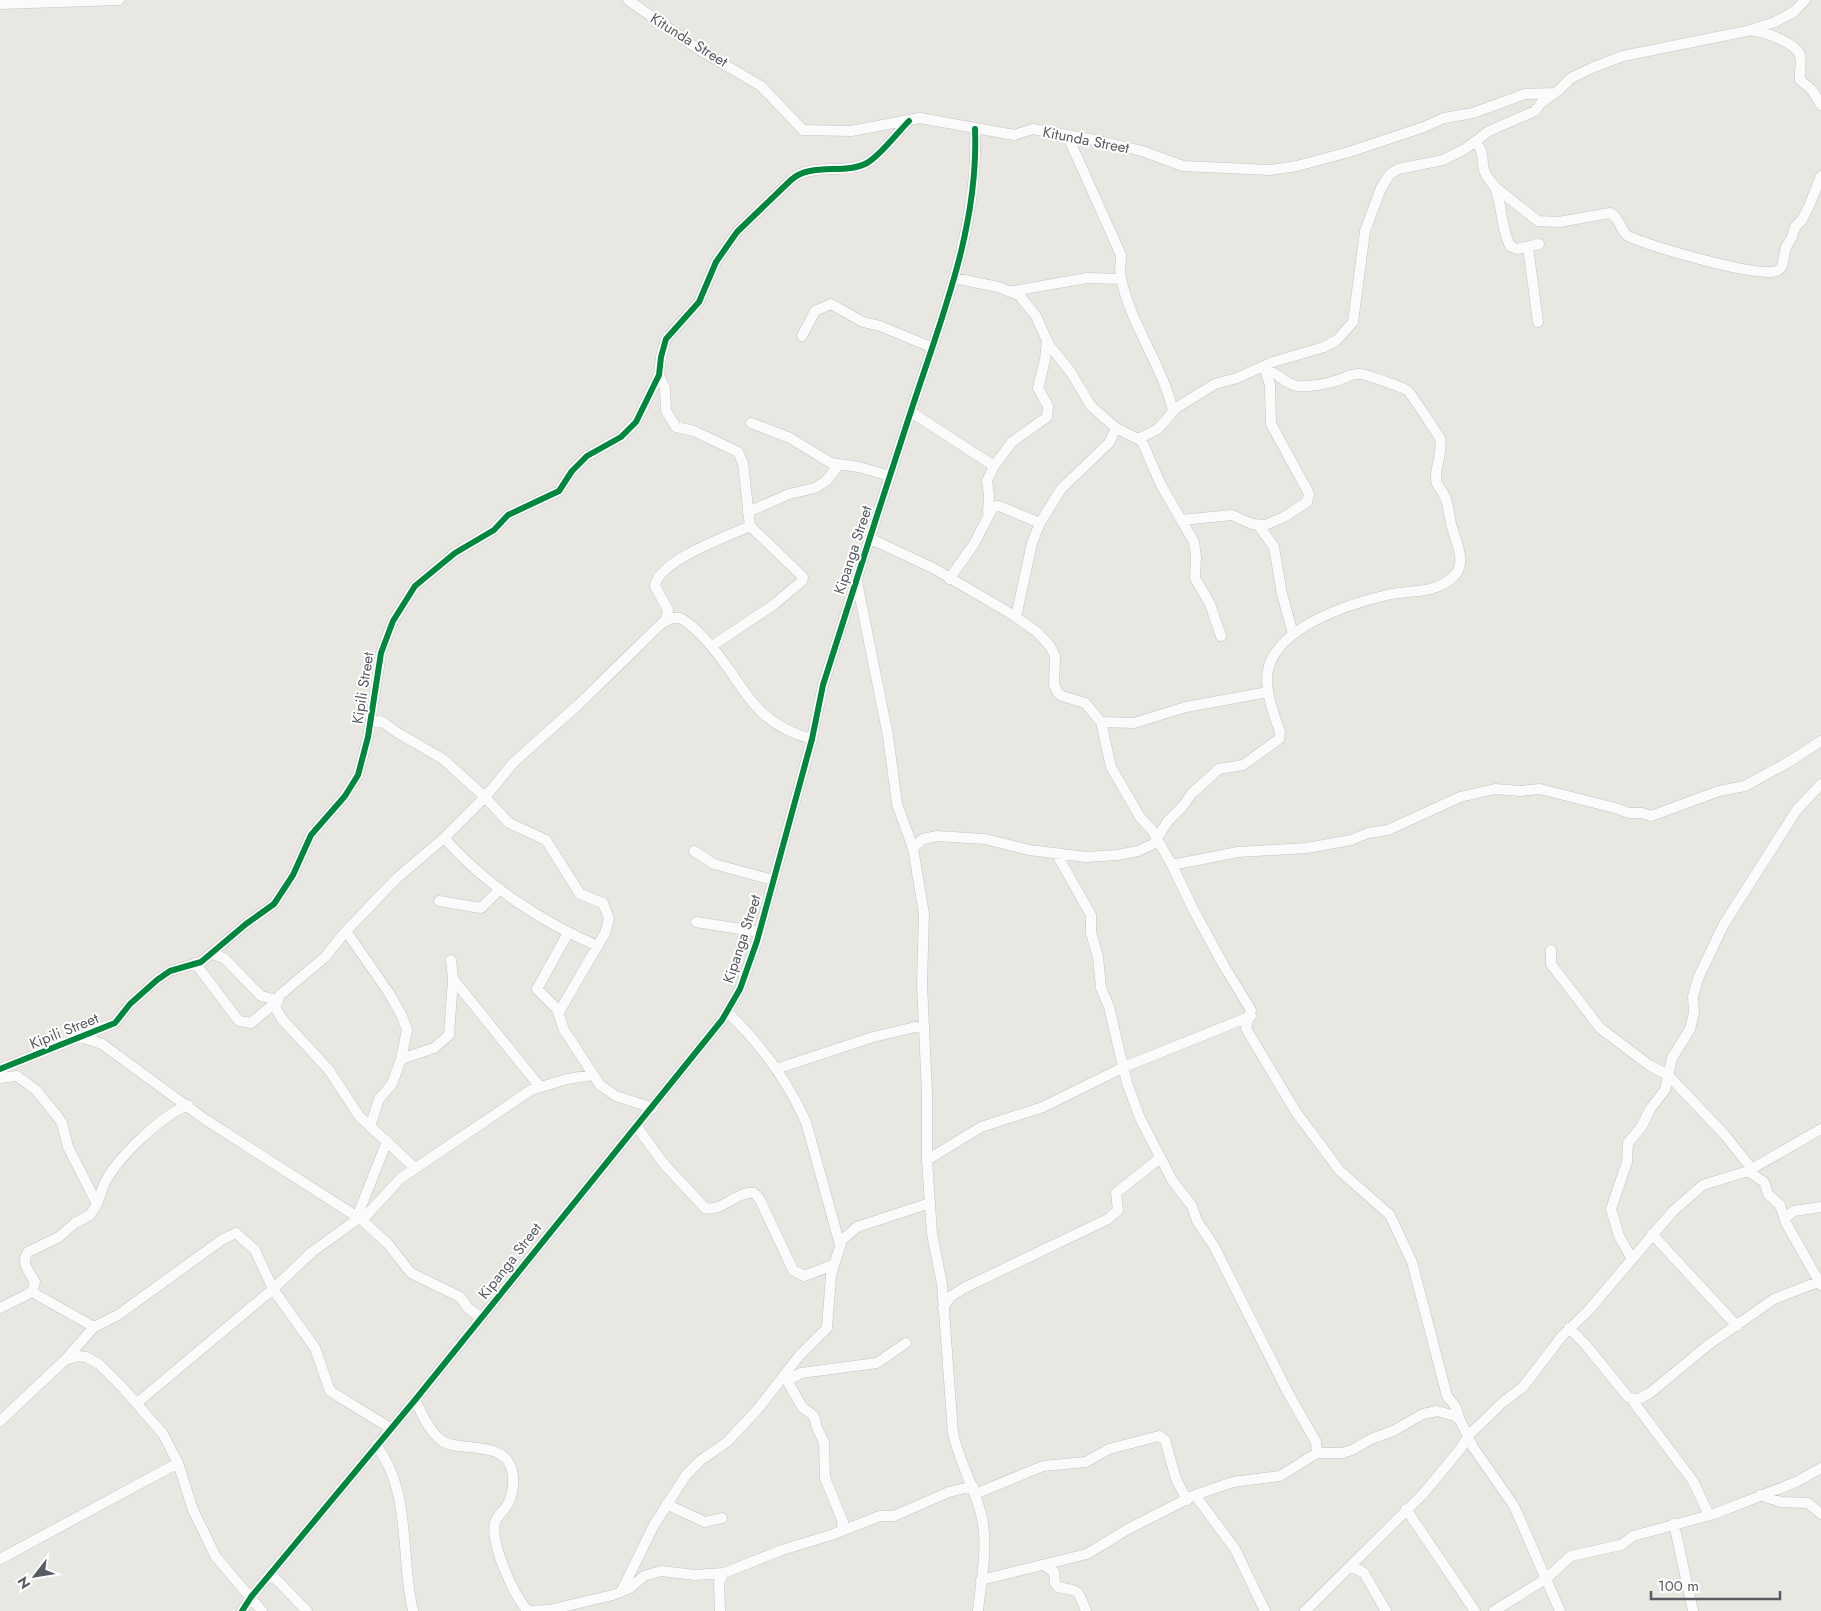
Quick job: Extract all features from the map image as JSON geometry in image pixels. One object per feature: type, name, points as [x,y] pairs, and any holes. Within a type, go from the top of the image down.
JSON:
[{"type":"street","points":[[0,4],[119,0]]},
{"type":"street","name":"Kitunda Street","points":[[628,0],[698,49],[736,69],[761,86],[804,130],[851,131],[930,118],[975,129],[1014,135],[1033,130],[1142,152],[1183,166],[1281,169],[1349,152],[1424,127],[1444,118],[1473,113],[1525,94],[1555,93]]},
{"type":"street","points":[[954,278],[1012,291],[1019,295],[1032,311],[1047,340],[1070,371],[1091,406],[1116,428],[1134,438],[1141,439],[1158,430],[1173,411],[1215,384],[1324,347],[1337,340],[1349,328],[1353,322],[1365,231],[1387,177],[1398,169],[1443,160],[1465,149],[1489,131],[1535,111],[1541,102],[1579,73],[1616,58],[1746,31],[1775,22],[1795,11],[1805,0]]},
{"type":"street","points":[[1746,31],[1768,33],[1797,50],[1800,56],[1800,80],[1814,92],[1821,105]]},
{"type":"street","name":"Kipili Street","points":[[0,1069],[115,1023],[130,1004],[157,980],[170,971],[195,963],[212,954],[241,928],[274,904],[283,891],[311,835],[345,796],[358,775],[371,723],[380,653],[393,621],[415,586],[455,553],[494,530],[508,515],[560,489],[572,471],[587,456],[621,436],[636,422],[660,375],[661,357],[666,339],[699,302],[716,262],[732,238],[799,174],[868,162],[909,121]]},
{"type":"street","name":"Kipanga Street","points":[[242,1611],[270,1573],[376,1444],[415,1400],[540,1243],[653,1108],[727,1012],[740,990],[759,932],[812,739],[824,685],[954,278],[973,196],[976,157],[975,129]]},
{"type":"street","points":[[1068,137],[1121,255],[1121,278],[1132,317],[1164,380],[1173,411]]},
{"type":"street","points":[[1474,142],[1481,148],[1484,171],[1495,187],[1538,221],[1559,222],[1610,212],[1618,219],[1627,235],[1677,254],[1745,270],[1774,272],[1782,266],[1786,247],[1795,227],[1802,220],[1809,206],[1821,176]]},
{"type":"street","points":[[1495,187],[1500,204],[1502,230],[1510,246],[1513,249],[1539,244]]},
{"type":"street","points":[[1528,247],[1538,322]]},
{"type":"street","points":[[1012,291],[1087,278],[1121,278]]},
{"type":"street","points":[[802,336],[815,311],[830,304],[863,322],[880,326],[932,347]]},
{"type":"street","points":[[949,579],[974,544],[988,519],[989,495],[987,481],[994,466],[1012,442],[1047,417],[1048,406],[1038,388],[1045,360],[1047,340]]},
{"type":"street","points":[[1259,526],[1273,522],[1302,506],[1309,494],[1270,424],[1270,385],[1264,367]]},
{"type":"street","points":[[913,848],[924,839],[936,836],[985,839],[1029,850],[1086,857],[1118,855],[1143,849],[1157,839],[1168,822],[1197,787],[1219,769],[1245,764],[1279,739],[1280,732],[1268,692],[1268,672],[1278,648],[1293,634],[1328,614],[1352,605],[1389,594],[1420,591],[1443,584],[1454,576],[1461,558],[1450,522],[1448,506],[1436,480],[1440,438],[1408,390],[1379,381],[1372,375],[1357,374],[1348,375],[1336,381],[1299,386],[1288,382],[1264,367]]},
{"type":"street","points":[[660,375],[665,388],[666,411],[676,427],[694,431],[738,452],[743,463],[750,526],[779,556],[801,575],[802,580],[772,606],[712,646]]},
{"type":"street","points":[[911,412],[994,466]]},
{"type":"street","points":[[751,423],[790,438],[822,459],[839,465],[859,467],[890,476]]},
{"type":"street","points":[[1016,617],[1032,543],[1040,523],[1061,489],[1109,443],[1116,428]]},
{"type":"street","points":[[1141,439],[1161,485],[1194,542],[1196,557],[1195,578],[1210,604],[1221,636]]},
{"type":"street","points":[[748,512],[789,494],[815,488],[823,484],[839,465]]},
{"type":"street","points":[[988,512],[994,506],[999,506],[1040,523]]},
{"type":"street","points":[[1181,520],[1232,515],[1259,526],[1274,547],[1282,594],[1293,634]]},
{"type":"street","points":[[195,963],[239,1021],[251,1023],[324,957],[346,930],[403,872],[444,838],[485,797],[514,762],[665,621],[668,610],[655,586],[658,579],[671,566],[693,552],[750,526]]},
{"type":"street","points":[[871,539],[933,568],[1016,617],[1037,632],[1053,650],[1054,685],[1058,693],[1062,696],[1085,702],[1101,722],[1111,767],[1140,818],[1157,839],[1172,865],[1192,909],[1251,1010],[1247,1030],[1296,1112],[1340,1170],[1390,1215],[1412,1262],[1447,1397],[1455,1406],[1468,1436],[1499,1487],[1518,1512],[1560,1611]]},
{"type":"street","points":[[856,580],[888,736],[896,804],[913,848],[924,914],[922,983],[927,1160],[932,1234],[943,1308],[953,1433],[958,1451],[974,1490],[983,1524],[984,1560],[978,1611]]},
{"type":"street","points":[[665,621],[680,618],[712,646],[746,696],[758,709],[783,727],[812,739]]},
{"type":"street","points":[[1101,722],[1134,723],[1186,707],[1268,692]]},
{"type":"street","points":[[371,723],[384,722],[398,733],[436,754],[485,797],[509,822],[546,840],[580,894],[603,903],[610,919],[598,946],[559,1012]]},
{"type":"street","points":[[1172,865],[1238,852],[1308,848],[1351,840],[1368,833],[1388,830],[1460,797],[1495,789],[1520,791],[1540,788],[1629,813],[1642,813],[1651,816],[1719,791],[1745,786],[1792,760],[1821,741]]},
{"type":"street","points":[[1632,1259],[1619,1236],[1612,1205],[1627,1162],[1628,1143],[1661,1097],[1672,1058],[1690,1029],[1694,1013],[1693,996],[1700,976],[1724,924],[1796,811],[1821,784]]},
{"type":"street","points":[[444,838],[462,858],[500,889],[568,933],[598,946]]},
{"type":"street","points":[[694,852],[714,864],[773,880]]},
{"type":"street","points":[[1056,853],[1092,916],[1091,932],[1097,950],[1101,988],[1109,1007],[1130,1091],[1140,1118],[1160,1158],[1178,1189],[1192,1206],[1197,1221],[1214,1246],[1316,1442],[1317,1453]]},
{"type":"street","points":[[439,901],[481,908],[500,889]]},
{"type":"street","points":[[696,922],[759,932]]},
{"type":"street","points":[[346,930],[389,993],[406,1023],[407,1036],[401,1059],[392,1084],[378,1099],[370,1127]]},
{"type":"street","points":[[568,933],[537,986],[538,990],[559,1012],[564,1030],[593,1075],[608,1092],[653,1108]]},
{"type":"street","points":[[1551,950],[1551,964],[1600,1028],[1649,1065],[1668,1075],[1724,1134],[1750,1170],[1764,1182],[1768,1194],[1783,1209],[1785,1218],[1820,1283],[1774,1299],[1708,1345],[1650,1394],[1637,1400],[1632,1400]]},
{"type":"street","points":[[212,954],[224,958],[261,996],[276,1001]]},
{"type":"street","points":[[401,1059],[434,1048],[448,1037],[451,1030],[453,979],[451,960]]},
{"type":"street","points":[[453,979],[540,1086]]},
{"type":"street","points":[[276,1001],[279,1014],[329,1070],[359,1116],[416,1168]]},
{"type":"street","points":[[727,1012],[753,1037],[798,1104],[806,1122],[840,1246]]},
{"type":"street","points":[[927,1160],[981,1127],[1042,1107],[1124,1067],[1251,1016]]},
{"type":"street","points":[[776,1069],[873,1037],[924,1026]]},
{"type":"street","points":[[80,1037],[102,1044],[188,1105],[203,1118],[360,1218],[388,1244],[411,1273],[460,1297],[468,1308],[481,1318]]},
{"type":"street","points":[[137,1403],[273,1289],[312,1252],[360,1218],[394,1184],[416,1168],[530,1090],[540,1086],[593,1075]]},
{"type":"street","points":[[0,1078],[17,1076],[48,1102],[62,1123],[68,1147],[97,1204]]},
{"type":"street","points":[[0,1308],[32,1292],[35,1282],[27,1271],[25,1261],[28,1252],[59,1237],[75,1223],[90,1215],[97,1204],[105,1182],[132,1150],[164,1117],[188,1105]]},
{"type":"street","points":[[637,1127],[664,1164],[705,1208],[716,1208],[747,1193],[754,1193],[759,1198],[794,1270],[804,1276],[833,1265]]},
{"type":"street","points":[[1305,1611],[1445,1469],[1468,1436],[1503,1402],[1524,1387],[1569,1328],[1588,1311],[1668,1216],[1703,1186],[1750,1170],[1821,1129]]},
{"type":"street","points":[[360,1218],[387,1141]]},
{"type":"street","points":[[943,1308],[950,1298],[964,1288],[1108,1219],[1118,1210],[1116,1193],[1160,1158]]},
{"type":"street","points":[[621,1592],[666,1504],[686,1474],[701,1460],[727,1442],[786,1377],[828,1326],[833,1265],[847,1234],[857,1227],[930,1202]]},
{"type":"street","points":[[1785,1218],[1794,1211],[1821,1207]]},
{"type":"street","points":[[0,1421],[65,1360],[94,1327],[118,1315],[223,1239],[236,1233],[247,1241],[258,1254],[273,1289],[315,1348],[330,1391],[390,1428]]},
{"type":"street","points":[[1652,1234],[1737,1326]]},
{"type":"street","points":[[32,1292],[94,1327]]},
{"type":"street","points":[[1569,1328],[1585,1344],[1618,1386],[1632,1400],[1693,1481],[1709,1515]]},
{"type":"street","points":[[786,1377],[801,1373],[877,1363],[906,1343]]},
{"type":"street","points":[[65,1360],[78,1356],[91,1359],[110,1373],[170,1443],[189,1501],[216,1558],[262,1611]]},
{"type":"street","points":[[786,1377],[802,1407],[814,1416],[817,1428],[824,1438],[824,1478],[843,1522],[841,1531]]},
{"type":"street","points":[[415,1400],[433,1432],[444,1442],[482,1447],[509,1463],[513,1477],[512,1493],[507,1505],[496,1520],[495,1536],[508,1576],[527,1611],[549,1610],[621,1592],[644,1576],[661,1571],[695,1575],[724,1573],[782,1550],[880,1516],[900,1514],[949,1492],[974,1490],[1043,1466],[1086,1462],[1110,1449],[1159,1436],[1165,1440],[1176,1479],[1235,1549],[1265,1611]]},
{"type":"street","points":[[981,1580],[1092,1552],[1128,1529],[1191,1498],[1241,1480],[1280,1476],[1317,1453],[1326,1451],[1342,1453],[1352,1450],[1365,1441],[1393,1431],[1432,1412],[1456,1416],[1460,1420]]},
{"type":"street","points":[[376,1444],[386,1457],[396,1482],[402,1514],[407,1581],[413,1611]]},
{"type":"street","points":[[0,1559],[178,1463]]},
{"type":"street","points":[[1494,1611],[1547,1578],[1572,1556],[1621,1545],[1634,1536],[1709,1515],[1796,1482],[1821,1468]]},
{"type":"street","points":[[1760,1495],[1781,1502],[1808,1504],[1821,1514]]},
{"type":"street","points":[[666,1504],[705,1522],[722,1518]]},
{"type":"street","points":[[1406,1509],[1475,1611]]},
{"type":"street","points":[[1674,1524],[1693,1611]]},
{"type":"street","points":[[1044,1565],[1054,1572],[1055,1583],[1058,1587],[1070,1588],[1078,1592],[1086,1611]]},
{"type":"street","points":[[1351,1566],[1364,1574],[1386,1611]]},
{"type":"street","points":[[270,1573],[307,1611]]},
{"type":"street","points":[[720,1611],[719,1582],[724,1573]]},
{"type":"cycle path","points":[[0,1069],[115,1023],[130,1004],[157,980],[170,971],[201,962],[246,924],[274,904],[293,875],[311,835],[345,796],[358,775],[368,737],[381,653],[393,621],[415,586],[455,553],[494,530],[508,515],[559,491],[572,471],[587,456],[621,437],[636,422],[659,375],[666,339],[699,302],[716,262],[737,232],[791,180],[808,171],[849,168],[867,163],[883,150],[909,121]]},
{"type":"cycle path","points":[[242,1611],[251,1597],[415,1400],[722,1020],[740,989],[757,941],[812,739],[823,685],[956,272],[971,201],[975,165],[975,129]]}]
